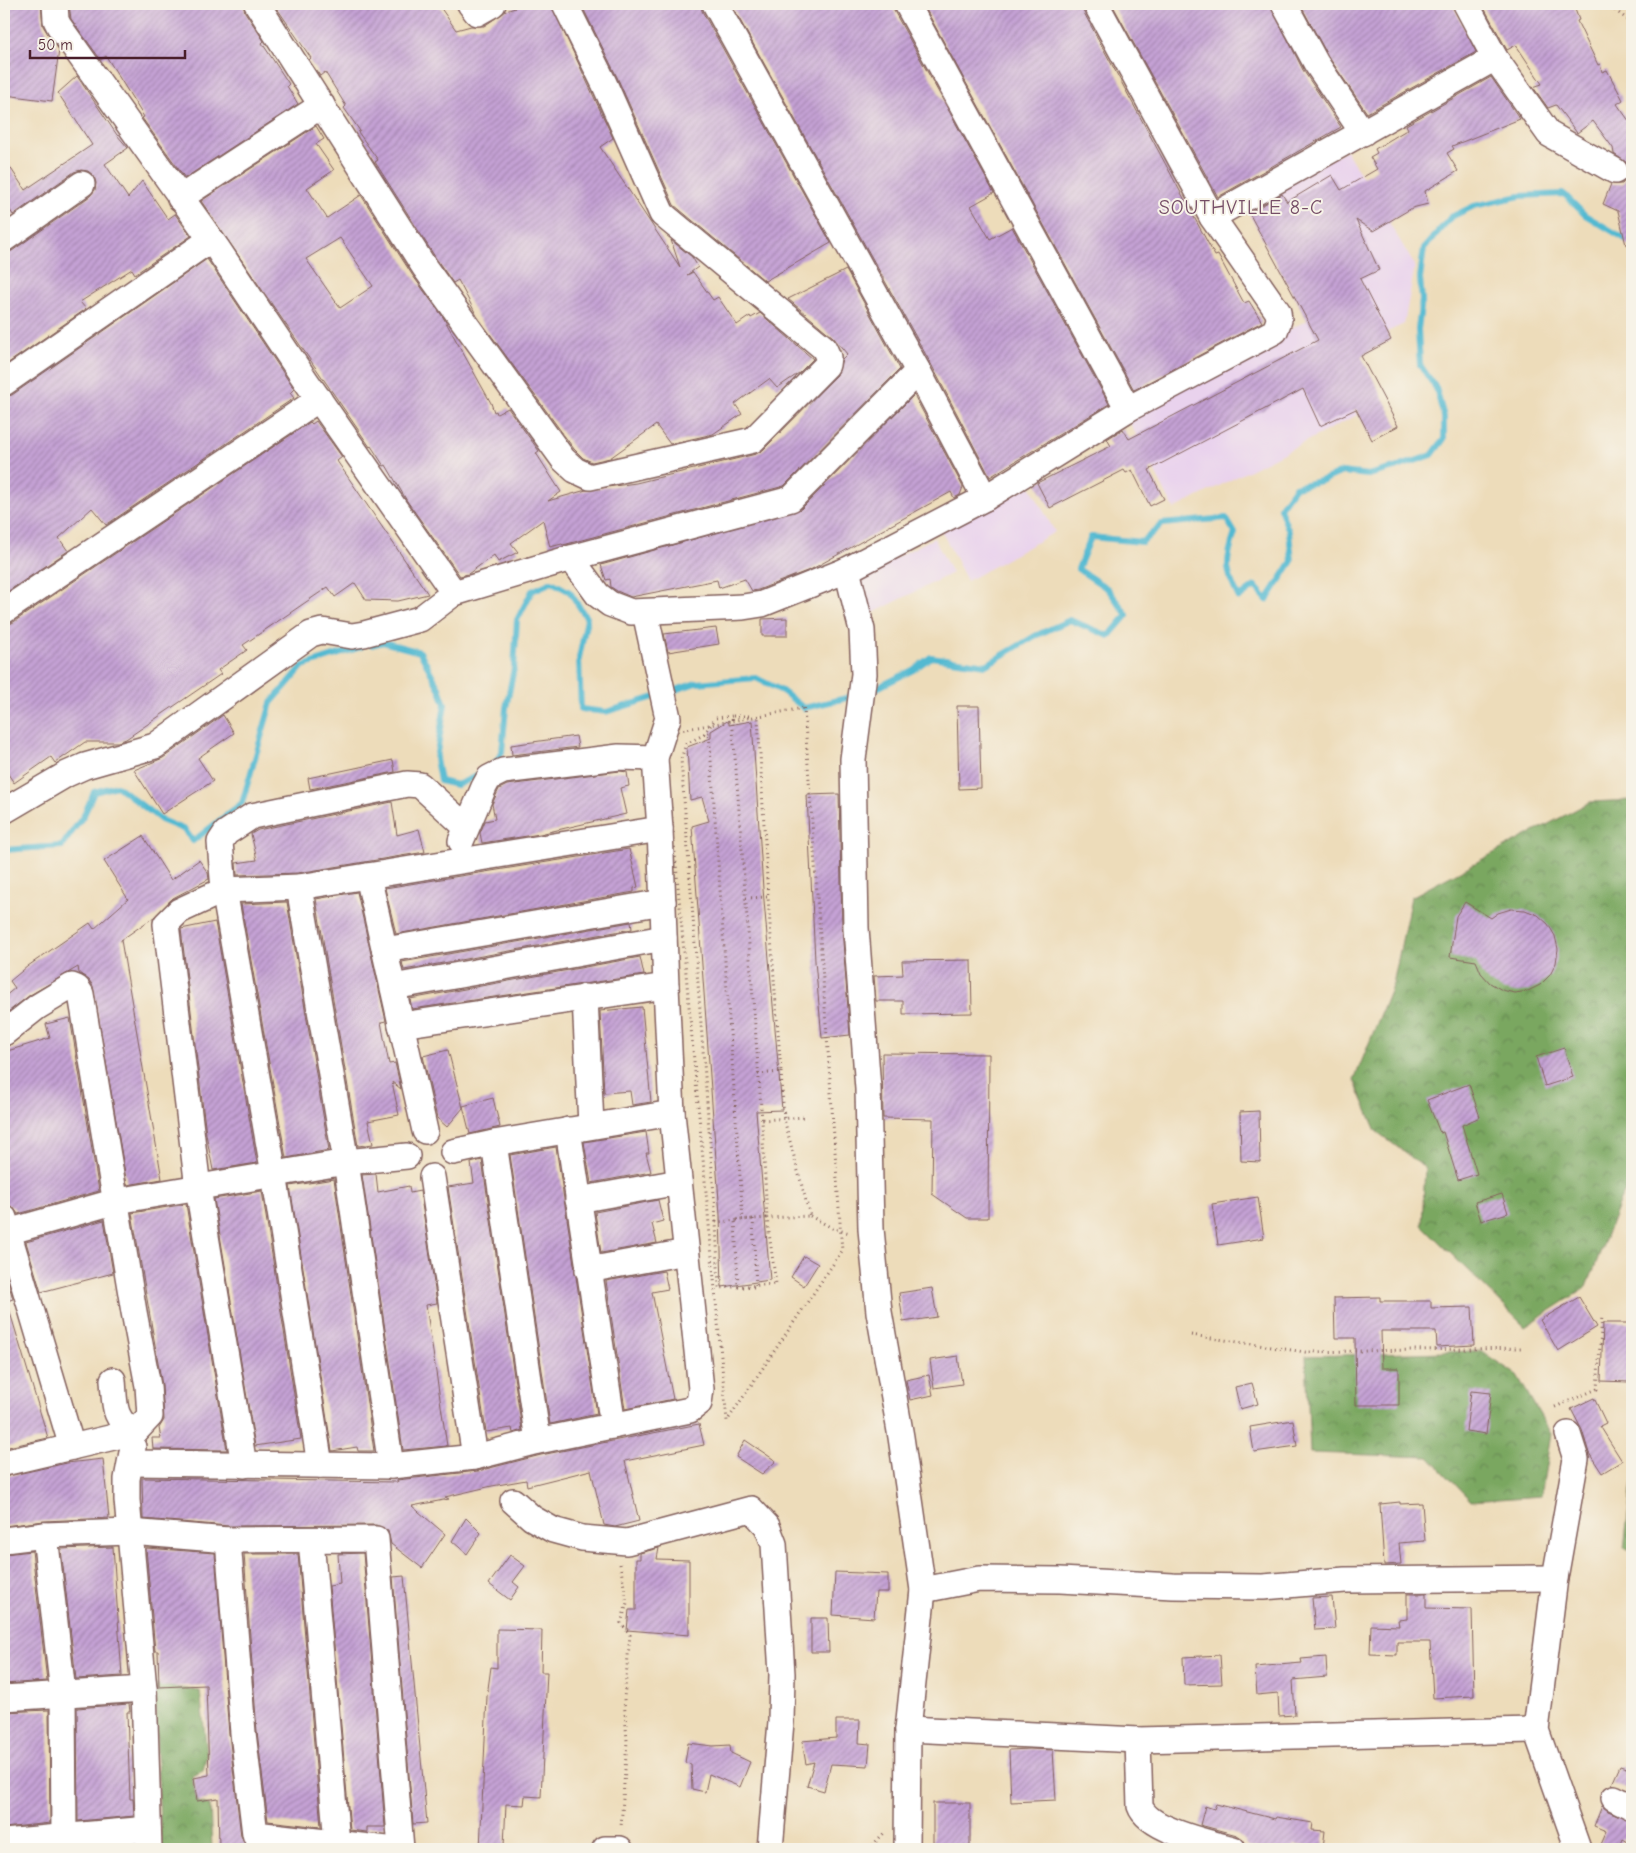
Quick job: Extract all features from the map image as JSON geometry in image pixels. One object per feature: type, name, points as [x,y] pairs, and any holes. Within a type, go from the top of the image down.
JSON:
[{"type":"street","points":[[55,4],[56,20],[59,26],[210,240],[454,593]]},
{"type":"street","points":[[258,4],[425,268],[563,459],[575,470],[590,477],[753,440],[827,365],[828,357],[824,348],[662,214],[604,83],[565,4]]},
{"type":"street","points":[[470,4],[477,13],[493,4]]},
{"type":"street","points":[[715,4],[918,371],[985,498]]},
{"type":"street","points":[[907,4],[1128,409]]},
{"type":"street","points":[[571,558],[598,595],[610,604],[632,612],[762,604],[847,570],[985,498],[1128,409],[1275,331],[1278,326],[1278,312],[1212,217],[1096,4]]},
{"type":"street","points":[[1284,4],[1316,63],[1363,133]]},
{"type":"street","points":[[1466,4],[1495,58],[1549,134],[1615,171]]},
{"type":"street","points":[[1212,217],[1495,58]]},
{"type":"street","points":[[180,198],[322,106]]},
{"type":"street","points":[[8,228],[82,184]]},
{"type":"street","points":[[4,383],[210,240]]},
{"type":"street","points":[[4,811],[67,774],[86,766],[155,746],[311,634],[322,631],[352,636],[420,619],[454,593],[571,558],[791,500],[918,371]]},
{"type":"street","points":[[4,611],[320,399]]},
{"type":"street","points":[[847,570],[862,630],[864,674],[853,758],[856,928],[868,1089],[872,1238],[879,1312],[901,1438],[924,1590],[908,1729],[907,1849]]},
{"type":"street","points":[[131,1463],[391,1466],[474,1457],[538,1441],[690,1410],[699,1403],[701,1389],[679,1182],[664,1114],[657,987],[664,938],[655,758],[666,725],[645,612]]},
{"type":"street","points":[[453,863],[466,827],[489,778],[502,771],[619,757],[655,758]]},
{"type":"street","points":[[320,1465],[274,1174],[224,890],[220,842],[226,833],[252,816],[414,784],[427,791],[466,827]]},
{"type":"street","points":[[244,1465],[198,1188],[165,928],[170,919],[179,911],[224,890],[299,887],[660,829]]},
{"type":"street","points":[[368,876],[425,1131]]},
{"type":"street","points":[[299,887],[346,1162],[391,1466]]},
{"type":"street","points":[[384,950],[663,902]]},
{"type":"street","points":[[393,987],[664,938]]},
{"type":"street","points":[[4,1033],[37,1007],[72,986],[77,988],[81,994],[148,1386],[150,1416],[135,1432],[4,1463]]},
{"type":"street","points":[[402,1025],[657,987]]},
{"type":"street","points":[[585,997],[578,1200],[613,1426]]},
{"type":"street","points":[[453,1152],[494,1143],[664,1114]]},
{"type":"street","points":[[425,1131],[435,1131],[444,1135],[450,1143],[453,1152],[448,1169],[432,1177],[423,1177],[415,1172],[407,1156],[411,1140],[425,1131]]},
{"type":"street","points":[[494,1143],[538,1441]]},
{"type":"street","points":[[72,1447],[5,1227],[117,1201],[346,1162],[407,1156]]},
{"type":"street","points":[[432,1177],[474,1457]]},
{"type":"street","points":[[578,1200],[679,1182]]},
{"type":"street","points":[[588,1270],[686,1252]]},
{"type":"street","points":[[113,1380],[116,1411],[123,1425],[135,1432]]},
{"type":"street","points":[[4,1842],[64,1836],[148,1839],[144,1689],[127,1479],[135,1432]]},
{"type":"street","points":[[1568,1434],[1576,1459],[1555,1578],[1536,1730],[1578,1849]]},
{"type":"street","points":[[513,1501],[532,1518],[553,1530],[582,1538],[626,1542],[751,1508],[767,1526],[774,1544],[782,1674],[781,1722],[770,1849]]},
{"type":"street","points":[[4,1540],[45,1535],[130,1532],[228,1540],[376,1539],[401,1849]]},
{"type":"street","points":[[45,1535],[62,1693],[64,1836]]},
{"type":"street","points":[[228,1540],[243,1733],[255,1834],[387,1849]]},
{"type":"street","points":[[311,1540],[337,1843]]},
{"type":"street","points":[[924,1590],[979,1579],[1060,1580],[1172,1586],[1263,1587],[1345,1580],[1555,1578]]},
{"type":"street","points":[[4,1698],[144,1689]]},
{"type":"street","points":[[908,1729],[1138,1740],[1536,1730]]},
{"type":"street","points":[[1138,1740],[1140,1806],[1142,1812],[1150,1820],[1173,1831],[1233,1849]]},
{"type":"path","points":[[1607,4],[1632,23]]},
{"type":"path","points":[[804,708],[842,1251],[727,1421],[666,725],[804,708]]},
{"type":"path","points":[[732,716],[762,1120],[767,1218],[776,1284],[756,1287],[719,1288],[716,1222],[681,759],[686,744],[709,732],[743,1219]]},
{"type":"path","points":[[703,736],[716,718],[758,716],[768,896],[784,1119],[810,1216]]},
{"type":"path","points":[[746,898],[768,896]]},
{"type":"path","points":[[758,1074],[780,1072]]},
{"type":"path","points":[[762,1120],[805,1117]]},
{"type":"path","points":[[716,1222],[810,1216],[834,1229],[872,1238]]},
{"type":"path","points":[[753,1219],[756,1287]]},
{"type":"path","points":[[735,1220],[738,1287]]},
{"type":"path","points":[[1555,1407],[1597,1389],[1602,1315]]},
{"type":"path","points":[[1191,1335],[1304,1352],[1521,1348]]},
{"type":"path","points":[[614,1849],[627,1741],[624,1699],[630,1635],[621,1623],[627,1603],[618,1553],[626,1542]]},
{"type":"shaded area","points":[[1346,150],[1415,266],[1404,324],[1329,359],[1357,415],[1174,509],[1125,413],[1308,320],[1246,208]]},
{"type":"shaded area","points":[[1030,486],[1055,532],[967,581],[941,530]]},
{"type":"shaded area","points":[[934,538],[952,573],[871,614],[854,579]]},
{"type":"green space","points":[[1632,800],[1632,1179],[1620,1200],[1587,1287],[1525,1327],[1422,1225],[1425,1168],[1376,1131],[1354,1080],[1393,984],[1411,897],[1590,802]]},
{"type":"green space","points":[[1481,1351],[1517,1375],[1551,1434],[1541,1496],[1471,1501],[1429,1457],[1310,1453],[1306,1356]]},
{"type":"green space","points":[[1632,1483],[1632,1550],[1624,1548]]},
{"type":"green space","points":[[154,1684],[200,1691],[207,1753],[203,1771],[192,1776],[197,1802],[210,1805],[212,1849],[161,1849]]},
{"type":"building","points":[[4,4],[41,4],[43,26],[59,50],[52,101],[5,95],[9,64],[4,65]]},
{"type":"building","points":[[69,4],[243,4],[245,12],[264,41],[262,43],[289,84],[287,86],[298,104],[185,178],[142,118],[144,117],[106,56],[101,60],[71,19]]},
{"type":"building","points":[[274,4],[438,4],[456,30],[471,26],[484,26],[506,11],[515,8],[513,4],[551,4],[613,138],[600,147],[680,267],[671,240],[692,257],[698,267],[687,275],[693,272],[713,300],[718,297],[737,325],[750,316],[751,318],[760,313],[813,359],[799,373],[777,388],[769,379],[735,404],[742,414],[713,434],[670,444],[656,425],[610,458],[592,462],[583,458],[574,449],[477,316],[458,280],[453,283],[437,260],[375,162],[378,160],[358,132],[360,131],[344,108],[346,106],[325,72],[320,76],[309,60],[311,58]]},
{"type":"building","points":[[581,4],[701,4],[702,11],[831,243],[765,281],[674,205],[617,77]]},
{"type":"building","points":[[731,4],[893,4],[894,11],[994,193],[971,206],[990,239],[1012,227],[1109,404],[990,477],[931,364]]},
{"type":"building","points":[[923,4],[1082,4],[1083,11],[1215,256],[1218,255],[1244,303],[1249,301],[1262,322],[1134,390]]},
{"type":"building","points":[[1112,4],[1270,4],[1303,70],[1341,127],[1218,197]]},
{"type":"building","points":[[1300,4],[1452,4],[1476,52],[1367,113],[1328,56]]},
{"type":"building","points":[[1482,4],[1573,4],[1579,20],[1577,21],[1598,65],[1600,64],[1602,72],[1607,70],[1623,100],[1617,104],[1632,125],[1632,244],[1626,245],[1618,211],[1603,204],[1611,184],[1622,184],[1627,178],[1629,170],[1627,163],[1614,154],[1613,148],[1593,121],[1577,133],[1556,105],[1548,108],[1533,87],[1542,84],[1516,45],[1507,50]]},
{"type":"building","points":[[77,76],[128,148],[105,164],[128,198],[142,181],[168,219],[175,214],[191,236],[135,274],[132,269],[80,302],[86,309],[4,366],[4,253],[12,251],[90,196],[95,190],[96,183],[94,176],[88,171],[74,172],[13,215],[4,200],[4,158],[25,190],[92,145],[58,93]]},
{"type":"building","points":[[1491,77],[1520,119],[1452,146],[1454,149],[1447,153],[1458,171],[1425,191],[1428,204],[1412,208],[1373,231],[1356,220],[1379,270],[1360,279],[1391,340],[1361,356],[1398,426],[1372,440],[1356,409],[1320,426],[1303,389],[1149,470],[1164,499],[1150,506],[1132,470],[1126,473],[1124,470],[1050,508],[1037,483],[1111,446],[1107,439],[1123,429],[1129,439],[1318,340],[1249,213],[1282,194],[1287,202],[1332,175],[1341,190],[1377,169],[1370,157],[1377,153],[1375,149],[1408,129],[1406,125]]},
{"type":"building","points":[[316,126],[324,139],[316,144],[334,170],[307,188],[327,218],[361,195],[413,276],[443,317],[491,403],[494,412],[496,411],[497,414],[508,408],[539,451],[536,453],[561,492],[548,501],[586,490],[636,483],[756,454],[763,450],[837,375],[842,359],[847,354],[833,337],[788,299],[846,270],[900,369],[784,486],[550,547],[543,520],[511,543],[518,552],[498,562],[494,555],[468,574],[460,576],[407,501],[386,465],[384,466],[370,447],[201,201]],"holes":[[[340,238],[373,286],[340,308],[306,259]]]},
{"type":"building","points":[[207,259],[294,389],[290,393],[294,398],[106,525],[92,508],[59,538],[68,551],[4,594],[4,397],[12,395]]},
{"type":"building","points":[[914,395],[963,487],[960,495],[954,498],[951,492],[812,569],[758,590],[752,591],[745,579],[719,588],[717,580],[631,597],[611,587],[610,579],[606,580],[601,565],[801,509]]},
{"type":"building","points":[[316,421],[342,457],[337,461],[428,594],[398,601],[366,600],[355,583],[335,597],[328,587],[243,645],[247,650],[218,670],[221,674],[126,739],[118,742],[85,742],[55,763],[51,757],[14,783],[4,768],[4,625],[12,623],[310,422],[312,424]]},
{"type":"building","points":[[787,618],[787,636],[762,636],[762,619]]},
{"type":"building","points":[[716,628],[719,644],[668,652],[664,634]]},
{"type":"building","points":[[957,706],[979,706],[981,788],[959,789]]},
{"type":"building","points":[[223,715],[234,733],[198,758],[213,781],[162,814],[134,770],[163,758]]},
{"type":"building","points":[[729,720],[729,725],[752,721],[763,889],[782,1110],[756,1111],[770,1280],[722,1287],[720,1215],[692,826],[709,821],[702,797],[690,800],[687,747],[711,738],[711,731]]},
{"type":"building","points":[[576,736],[578,747],[512,755],[511,745]]},
{"type":"building","points":[[393,760],[395,772],[310,789],[308,778]]},
{"type":"building","points":[[620,771],[627,772],[629,786],[620,788],[626,814],[540,834],[482,843],[480,833],[485,821],[495,819],[492,804],[499,789],[507,785]]},
{"type":"building","points":[[839,794],[842,928],[850,1035],[822,1038],[815,961],[807,795]]},
{"type":"building","points":[[392,802],[397,835],[419,829],[425,852],[298,873],[237,875],[236,863],[257,860],[251,834],[258,830]]},
{"type":"building","points":[[143,836],[171,880],[199,860],[208,873],[209,879],[173,898],[154,917],[121,940],[162,1179],[127,1185],[93,986],[89,980],[79,973],[78,967],[30,995],[4,1015],[4,997],[15,988],[10,981],[28,966],[90,923],[94,929],[128,899],[104,861]]},
{"type":"building","points":[[629,849],[638,887],[634,888],[634,892],[396,934],[385,888]]},
{"type":"building","points":[[357,892],[386,1021],[381,1022],[389,1064],[395,1063],[401,1089],[392,1082],[399,1115],[368,1121],[373,1144],[358,1146],[316,899]]},
{"type":"building","points":[[287,902],[329,1150],[286,1158],[241,904]]},
{"type":"building","points":[[1465,902],[1491,918],[1498,913],[1511,909],[1525,910],[1538,915],[1548,924],[1555,936],[1558,949],[1556,963],[1550,975],[1540,985],[1528,991],[1515,993],[1502,990],[1490,983],[1481,973],[1476,961],[1450,957],[1456,916]]},
{"type":"building","points":[[215,922],[257,1163],[213,1170],[206,1134],[181,929]]},
{"type":"building","points":[[631,922],[632,929],[404,970],[402,962]]},
{"type":"building","points":[[640,957],[644,975],[412,1009],[410,999]]},
{"type":"building","points":[[971,960],[972,1013],[903,1014],[903,1001],[876,1001],[874,976],[903,975],[902,961]]},
{"type":"building","points":[[642,1007],[651,1102],[632,1105],[630,1091],[604,1093],[600,1011]]},
{"type":"building","points":[[70,1018],[99,1191],[18,1214],[13,1207],[5,1204],[4,1198],[4,1052],[50,1038],[46,1024]]},
{"type":"building","points":[[1564,1048],[1573,1077],[1545,1086],[1536,1057]]},
{"type":"building","points":[[448,1050],[463,1108],[447,1127],[437,1118],[423,1056]]},
{"type":"building","points":[[882,1053],[989,1054],[988,1218],[967,1218],[932,1194],[933,1119],[883,1118]]},
{"type":"building","points":[[1469,1084],[1480,1117],[1462,1125],[1477,1174],[1458,1180],[1443,1132],[1440,1133],[1427,1100]]},
{"type":"building","points":[[493,1098],[500,1127],[470,1134],[463,1106]]},
{"type":"building","points":[[1259,1111],[1260,1162],[1241,1161],[1240,1112]]},
{"type":"building","points":[[646,1132],[649,1153],[646,1153],[651,1172],[591,1183],[584,1142]]},
{"type":"building","points":[[556,1147],[597,1414],[550,1424],[510,1155]]},
{"type":"building","points":[[482,1160],[522,1430],[513,1433],[512,1428],[486,1432],[448,1187],[474,1183],[471,1163]]},
{"type":"building","points":[[376,1174],[378,1192],[409,1186],[410,1193],[420,1191],[437,1303],[426,1305],[447,1446],[403,1450],[362,1175]]},
{"type":"building","points":[[334,1179],[374,1451],[358,1451],[357,1447],[332,1451],[290,1186]]},
{"type":"building","points":[[262,1191],[301,1439],[255,1446],[214,1199]]},
{"type":"building","points":[[1502,1194],[1508,1213],[1481,1221],[1475,1202]]},
{"type":"building","points":[[1258,1197],[1264,1238],[1218,1245],[1212,1204]]},
{"type":"building","points":[[658,1200],[663,1221],[652,1224],[657,1243],[601,1253],[595,1212]]},
{"type":"building","points":[[186,1204],[227,1450],[153,1449],[152,1438],[161,1438],[159,1428],[164,1420],[162,1385],[132,1213]]},
{"type":"building","points":[[104,1220],[113,1273],[41,1292],[26,1242]]},
{"type":"building","points":[[804,1256],[818,1264],[804,1286],[791,1277]]},
{"type":"building","points":[[4,1268],[13,1299],[4,1302]]},
{"type":"building","points":[[664,1271],[668,1289],[652,1292],[673,1399],[625,1409],[606,1281]]},
{"type":"building","points":[[932,1288],[937,1317],[903,1322],[899,1293]]},
{"type":"building","points":[[1380,1297],[1380,1301],[1431,1301],[1431,1308],[1472,1307],[1474,1345],[1437,1347],[1436,1331],[1381,1331],[1382,1368],[1399,1368],[1399,1405],[1356,1405],[1355,1338],[1335,1338],[1334,1298]]},
{"type":"building","points":[[1579,1297],[1597,1327],[1558,1351],[1540,1320]]},
{"type":"building","points":[[4,1306],[8,1306],[48,1438],[4,1448]]},
{"type":"building","points":[[1603,1323],[1630,1323],[1629,1382],[1601,1381]]},
{"type":"building","points":[[958,1356],[962,1384],[934,1388],[930,1360]]},
{"type":"building","points":[[929,1375],[933,1395],[910,1400],[906,1380]]},
{"type":"building","points":[[1252,1383],[1258,1404],[1240,1409],[1235,1387]]},
{"type":"building","points":[[1471,1391],[1491,1393],[1486,1434],[1466,1431]]},
{"type":"building","points":[[1594,1398],[1606,1423],[1600,1426],[1622,1461],[1602,1473],[1589,1453],[1582,1430],[1571,1409]]},
{"type":"building","points":[[1293,1420],[1297,1446],[1254,1452],[1250,1427]]},
{"type":"building","points":[[699,1424],[704,1445],[625,1461],[639,1521],[615,1527],[604,1525],[591,1470],[527,1486],[526,1480],[492,1486],[445,1497],[449,1499],[412,1506],[445,1534],[422,1568],[391,1544],[388,1531],[376,1525],[229,1526],[143,1519],[142,1478],[398,1482],[397,1480],[478,1471],[541,1455]]},
{"type":"building","points":[[745,1440],[776,1461],[762,1474],[736,1457]]},
{"type":"building","points":[[103,1459],[109,1518],[44,1521],[4,1526],[4,1477],[67,1463]]},
{"type":"building","points":[[1400,1502],[1400,1504],[1422,1503],[1425,1541],[1399,1543],[1401,1564],[1384,1565],[1380,1504]]},
{"type":"building","points":[[466,1518],[481,1533],[467,1554],[452,1541]]},
{"type":"building","points":[[113,1547],[122,1676],[76,1679],[61,1549]]},
{"type":"building","points":[[146,1548],[215,1553],[229,1734],[241,1836],[247,1846],[262,1849],[219,1849],[218,1798],[197,1801],[194,1778],[209,1775],[206,1685],[159,1687],[158,1651],[155,1651]]},
{"type":"building","points":[[659,1548],[657,1559],[689,1560],[689,1635],[627,1630],[629,1610],[636,1610],[636,1559],[640,1559],[640,1553]]},
{"type":"building","points":[[32,1551],[47,1681],[4,1684],[4,1554]]},
{"type":"building","points":[[363,1553],[385,1827],[367,1827],[367,1832],[350,1830],[329,1586],[340,1584],[338,1554]]},
{"type":"building","points":[[244,1554],[298,1554],[321,1827],[268,1821],[257,1732]]},
{"type":"building","points":[[510,1555],[525,1566],[513,1582],[519,1587],[510,1600],[489,1584]]},
{"type":"building","points":[[835,1572],[888,1574],[888,1592],[876,1592],[874,1618],[833,1615]]},
{"type":"building","points":[[404,1576],[427,1823],[413,1824],[393,1577]]},
{"type":"building","points":[[1407,1594],[1426,1594],[1426,1608],[1472,1609],[1474,1696],[1433,1698],[1430,1642],[1397,1642],[1397,1655],[1370,1654],[1371,1625],[1399,1626],[1398,1620],[1407,1619]]},
{"type":"building","points":[[1332,1597],[1335,1629],[1315,1630],[1312,1598]]},
{"type":"building","points":[[811,1618],[828,1618],[829,1652],[811,1652]]},
{"type":"building","points":[[497,1629],[542,1630],[541,1672],[547,1672],[541,1797],[525,1796],[524,1805],[506,1804],[504,1846],[497,1846],[497,1849],[480,1849],[487,1696],[491,1667],[497,1668]]},
{"type":"building","points":[[1220,1655],[1222,1684],[1184,1685],[1183,1657]]},
{"type":"building","points":[[1326,1657],[1327,1677],[1293,1680],[1295,1715],[1279,1716],[1278,1693],[1257,1695],[1255,1667],[1302,1663],[1301,1659]]},
{"type":"building","points":[[129,1704],[130,1712],[127,1712],[130,1799],[133,1799],[134,1816],[78,1821],[77,1708]]},
{"type":"building","points":[[49,1710],[50,1823],[4,1828],[4,1712]]},
{"type":"building","points":[[836,1720],[860,1720],[859,1743],[870,1744],[868,1766],[831,1764],[824,1791],[807,1786],[814,1762],[806,1764],[802,1741],[836,1738]]},
{"type":"building","points":[[688,1743],[713,1746],[730,1745],[731,1753],[750,1762],[740,1787],[709,1774],[705,1792],[692,1789],[691,1764],[685,1763]]},
{"type":"building","points":[[1009,1750],[1053,1750],[1056,1800],[1011,1802]]},
{"type":"building","points":[[1620,1766],[1632,1770],[1632,1791],[1612,1784]]},
{"type":"building","points":[[933,1803],[970,1803],[970,1846],[933,1846]]},
{"type":"building","points":[[1216,1804],[1275,1819],[1276,1817],[1313,1823],[1312,1830],[1325,1831],[1323,1848],[1294,1845],[1294,1849],[1259,1849],[1247,1846],[1243,1839],[1237,1835],[1200,1825],[1205,1806],[1214,1809]]},
{"type":"building","points":[[1602,1806],[1608,1811],[1632,1821],[1632,1832],[1628,1842],[1623,1839],[1619,1849],[1598,1849],[1606,1831],[1594,1826]]},
{"type":"waterway","points":[[867,693],[913,670],[931,657],[986,665],[1035,636],[1070,620],[1109,636],[1127,615],[1108,589],[1078,569],[1091,537],[1142,542],[1162,524],[1226,518],[1235,533],[1229,552],[1228,566],[1231,581],[1239,598],[1255,586],[1267,600],[1292,561],[1289,532],[1280,508],[1295,487],[1324,480],[1342,472],[1368,475],[1398,467],[1432,455],[1444,439],[1444,417],[1436,388],[1420,365],[1418,329],[1422,300],[1420,278],[1424,248],[1451,217],[1474,206],[1520,196],[1564,194],[1585,215],[1632,243]]},
{"type":"waterway","points":[[493,766],[502,752],[506,708],[514,668],[517,620],[532,591],[552,582],[570,592],[587,619],[579,658],[581,709],[606,712],[658,696]]},
{"type":"waterway","points":[[371,645],[383,642],[420,652],[439,688],[445,704],[436,759],[440,781],[457,785],[483,773]]},
{"type":"waterway","points":[[4,850],[62,846],[84,815],[94,792],[117,786],[161,820],[185,830],[193,841],[242,803],[271,703],[303,666],[361,647]]},
{"type":"waterway","points":[[667,693],[696,683],[756,678],[782,691],[804,708],[855,696]]},
{"type":"district","name":"SOUTHVILLE 8-C","points":[[1241,207]]}]
